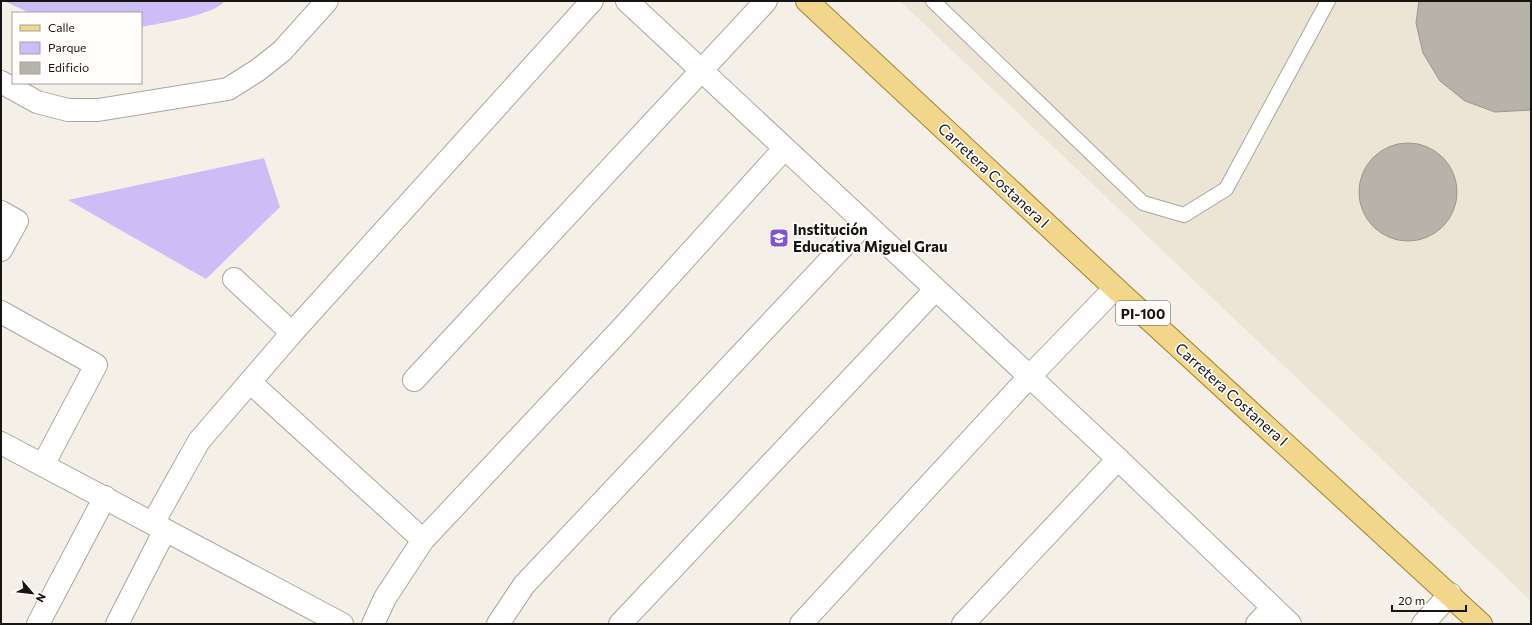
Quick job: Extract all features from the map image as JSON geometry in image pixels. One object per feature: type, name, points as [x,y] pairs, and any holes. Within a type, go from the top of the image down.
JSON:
[{"type":"main road","name":"Carretera Costanera I","points":[[808,1],[1115,288],[1481,624]]},
{"type":"street","points":[[1,82],[37,102],[68,110],[98,110],[228,89],[258,70],[282,51],[326,1]]},
{"type":"street","points":[[117,624],[198,441],[292,333],[592,1]]},
{"type":"street","points":[[627,1],[864,224],[1118,459],[1290,624]]},
{"type":"street","points":[[414,380],[766,1]]},
{"type":"street","points":[[373,624],[385,598],[423,540],[624,327],[784,149]]},
{"type":"street","points":[[1,212],[17,221],[1,250]]},
{"type":"street","points":[[498,624],[524,585],[864,224]]},
{"type":"street","points":[[234,279],[292,333]]},
{"type":"street","points":[[801,624],[1029,377],[1115,288]]},
{"type":"street","points":[[620,624],[935,290]]},
{"type":"street","points":[[1,312],[96,365],[44,465]]},
{"type":"street","points":[[250,382],[423,540]]},
{"type":"street","points":[[1,443],[342,624]]},
{"type":"street","points":[[963,624],[1118,459]]},
{"type":"street","points":[[38,624],[105,497]]},
{"type":"street","points":[[1423,624],[1450,594]]},
{"type":"street","points":[[1256,624],[1272,608]]},
{"type":"lane","points":[[933,1],[1143,203],[1184,215],[1226,189],[1328,1]]},
{"type":"shaded area","points":[[900,1],[1531,1],[1531,601],[1166,254]]},
{"type":"green space","points":[[4,1],[225,1],[209,11],[198,15],[142,27],[142,12],[28,12]]},
{"type":"green space","points":[[264,158],[280,207],[206,279],[68,200]]},
{"type":"building","points":[[1419,1],[1531,1],[1531,110],[1495,112],[1465,101],[1440,81],[1423,53],[1416,23]]},
{"type":"building","points":[[1408,143],[1427,147],[1442,158],[1453,173],[1457,192],[1453,211],[1442,226],[1427,237],[1408,241],[1389,237],[1374,226],[1363,211],[1359,192],[1363,173],[1374,158],[1389,147]]},
{"type":"place","name":"Institución Educativa Miguel Grau","points":[[779,238]]}]
